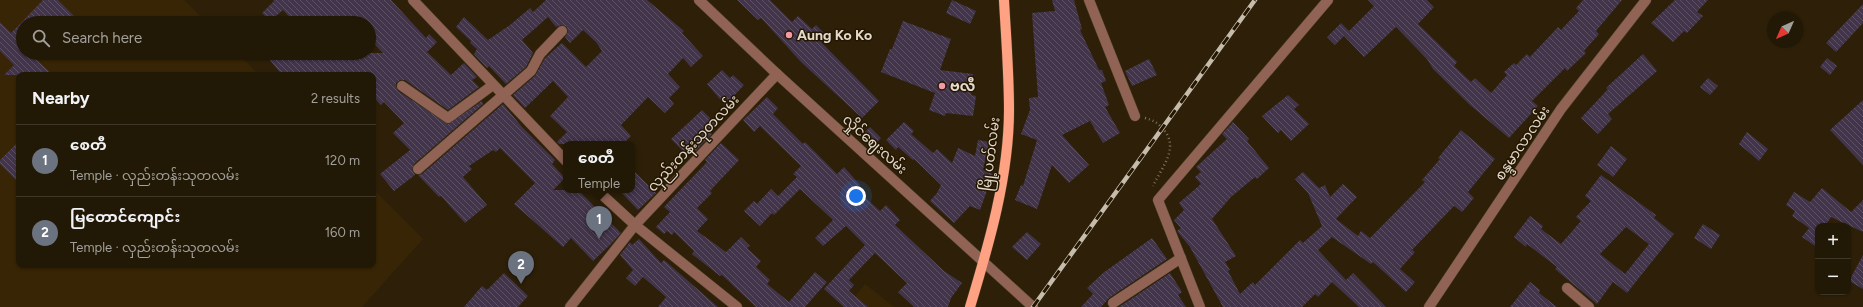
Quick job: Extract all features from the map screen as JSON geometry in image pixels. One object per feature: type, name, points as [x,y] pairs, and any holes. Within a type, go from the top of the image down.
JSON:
[{"type":"main road","name":"မြို့ပတ်လမ်း","points":[[970,307],[984,262],[1003,184],[1010,111],[1004,0]]},
{"type":"street","points":[[413,0],[563,158]]},
{"type":"street","name":"လှိုင်ဈေးလမ်း","points":[[699,0],[777,74],[1033,307]]},
{"type":"street","points":[[1089,0],[1135,116]]},
{"type":"street","points":[[1200,307],[1158,200],[1328,0]]},
{"type":"street","name":"စန္ဒမာလာလမ်း","points":[[1429,307],[1561,109],[1646,0]]},
{"type":"street","points":[[418,169],[531,71],[540,54],[562,31]]},
{"type":"street","name":"လှည်းတန်းသုတလမ်း","points":[[570,307],[635,225],[777,74]]},
{"type":"street","points":[[402,86],[448,118],[493,85]]},
{"type":"street","points":[[600,193],[635,225],[737,307]]},
{"type":"street","points":[[1113,303],[1181,258]]},
{"type":"street","points":[[1567,288],[1589,307]]},
{"type":"path","points":[[1135,116],[1154,120],[1170,137],[1171,146],[1168,156],[1150,191],[1152,197],[1158,200]]},
{"type":"shaded area","points":[[0,0],[184,0],[200,16],[16,16],[16,60],[244,60],[256,72],[16,72],[16,268],[376,268],[376,192],[423,239],[362,307],[0,307]]},
{"type":"shaded area","points":[[865,284],[894,307],[847,307]]},
{"type":"building","points":[[43,0],[58,0],[74,16],[27,16]]},
{"type":"building","points":[[273,0],[391,0],[426,38],[429,34],[437,42],[427,52],[451,75],[464,63],[477,77],[472,80],[479,87],[448,110],[405,80],[400,80],[396,83],[398,91],[448,124],[482,101],[483,104],[414,164],[412,170],[415,175],[394,191],[380,174],[410,150],[393,133],[404,123],[384,102],[381,105],[376,99],[376,72],[280,72],[270,60],[376,60],[376,53],[383,53],[376,46],[376,16],[289,16],[283,10],[276,16],[265,16],[262,13],[274,1]]},
{"type":"building","points":[[546,0],[647,0],[684,31],[682,33],[703,56],[691,67],[683,58],[668,74],[680,87],[669,98],[674,104],[665,113],[648,97],[621,125],[631,136],[626,141],[563,141],[563,144],[559,144],[557,142],[567,132],[550,116],[568,97],[553,81],[525,108],[513,95],[535,76],[545,58],[562,43],[586,67],[602,51],[596,42],[583,30],[570,43],[565,37],[568,32],[567,27],[561,25],[556,27],[548,17],[522,40],[533,53],[526,67],[506,84],[489,66],[487,68],[474,54],[477,49],[456,27],[464,17],[488,40],[510,25],[530,8],[533,12]]},
{"type":"building","points":[[737,0],[770,0],[792,22],[798,16],[812,29],[816,25],[827,36],[821,42],[879,101],[862,118],[801,62],[761,18],[758,20]]},
{"type":"building","points":[[952,0],[976,11],[970,24],[946,13]]},
{"type":"building","points":[[1052,0],[1074,0],[1082,29],[1080,30],[1099,70],[1102,70],[1106,81],[1101,83],[1109,105],[1105,107],[1120,133],[1103,143],[1090,121],[1062,135],[1089,165],[1069,183],[1052,165],[1037,209],[1015,200],[1021,185],[1023,186],[1037,140],[1021,134],[1030,110],[1029,98],[1038,97],[1032,13],[1055,11]]},
{"type":"building","points":[[1368,0],[1427,0],[1434,7],[1418,24],[1457,62],[1454,66],[1471,82],[1475,78],[1491,93],[1507,75],[1504,72],[1514,63],[1516,65],[1527,54],[1530,57],[1558,27],[1561,30],[1579,11],[1576,8],[1583,0],[1622,0],[1596,31],[1599,34],[1584,51],[1586,53],[1567,71],[1565,68],[1532,101],[1538,106],[1509,138],[1470,105],[1433,69],[1427,59],[1396,27],[1364,57],[1344,36],[1335,45],[1327,37],[1341,23],[1349,31],[1374,6]]},
{"type":"building","points":[[1675,0],[1708,0],[1697,12],[1703,16],[1687,33],[1684,31],[1673,42],[1651,23]]},
{"type":"building","points":[[1863,4],[1863,23],[1836,52],[1826,43]]},
{"type":"building","points":[[903,21],[951,39],[940,70],[973,74],[971,95],[976,96],[973,116],[946,113],[945,116],[929,110],[935,93],[881,72]]},
{"type":"building","points":[[0,22],[11,33],[16,28],[16,60],[37,60],[50,72],[16,72],[16,75],[4,75],[14,65],[0,51]]},
{"type":"building","points":[[1643,54],[1657,71],[1608,114],[1612,119],[1598,134],[1581,118],[1608,89],[1606,88]]},
{"type":"building","points":[[1827,58],[1837,66],[1830,75],[1820,67]]},
{"type":"building","points":[[1149,59],[1157,75],[1132,86],[1125,71]]},
{"type":"building","points":[[722,70],[730,78],[733,75],[744,85],[725,105],[707,84]]},
{"type":"building","points":[[1708,78],[1718,86],[1710,95],[1700,87]]},
{"type":"building","points":[[1288,95],[1299,105],[1294,109],[1309,124],[1291,141],[1281,130],[1278,133],[1262,116]]},
{"type":"building","points":[[767,97],[778,108],[773,114],[803,144],[805,142],[837,174],[844,167],[860,185],[856,189],[880,211],[886,205],[900,220],[895,225],[944,271],[962,283],[951,298],[948,307],[914,307],[898,292],[907,283],[875,253],[849,280],[854,285],[849,291],[868,307],[844,307],[824,289],[865,245],[846,226],[823,246],[815,238],[833,220],[800,189],[774,215],[772,213],[760,226],[744,211],[754,201],[757,204],[771,189],[778,196],[797,177],[793,174],[801,166],[760,126],[754,132],[743,120]]},
{"type":"building","points":[[1863,100],[1863,165],[1830,130]]},
{"type":"building","points":[[503,104],[522,127],[555,160],[552,164],[563,176],[563,180],[553,190],[563,190],[563,193],[581,193],[621,233],[593,261],[571,238],[563,247],[514,204],[535,183],[500,148],[496,152],[493,150],[469,166],[472,169],[463,177],[487,205],[465,223],[441,196],[439,197],[418,175],[422,174]]},
{"type":"building","points":[[702,110],[716,124],[709,132],[712,134],[696,151],[692,146],[685,153],[671,139]]},
{"type":"building","points":[[904,122],[914,131],[911,134],[933,153],[937,149],[952,163],[958,148],[975,156],[978,140],[989,142],[983,170],[993,174],[980,210],[970,206],[954,223],[930,201],[937,193],[941,185],[914,159],[913,160],[898,147],[896,150],[886,140]]},
{"type":"building","points":[[1233,122],[1249,139],[1247,141],[1269,168],[1257,179],[1255,177],[1231,197],[1212,219],[1236,256],[1225,262],[1240,294],[1253,282],[1255,285],[1300,240],[1303,243],[1322,226],[1308,193],[1295,179],[1303,172],[1319,188],[1325,185],[1330,197],[1343,184],[1357,197],[1336,219],[1358,236],[1361,231],[1370,238],[1425,182],[1422,180],[1440,159],[1438,158],[1461,130],[1495,159],[1468,192],[1474,198],[1462,212],[1454,206],[1412,250],[1415,252],[1400,269],[1415,282],[1406,292],[1373,262],[1371,264],[1332,237],[1318,250],[1346,280],[1353,273],[1386,307],[1359,307],[1332,282],[1318,297],[1315,294],[1302,307],[1223,307],[1190,247],[1177,231],[1181,228],[1174,220],[1184,210],[1179,203],[1201,184],[1195,177],[1201,172],[1196,167],[1227,139],[1222,134]]},
{"type":"building","points":[[870,127],[881,138],[873,146],[862,135]]},
{"type":"building","points":[[1747,132],[1768,149],[1759,161],[1739,144]]},
{"type":"building","points":[[721,143],[739,160],[710,191],[712,193],[697,208],[708,219],[697,231],[726,252],[741,237],[750,246],[747,248],[761,261],[756,267],[770,280],[767,284],[789,302],[815,272],[827,282],[805,307],[756,307],[722,275],[720,276],[692,254],[694,251],[674,232],[672,235],[667,231],[664,234],[656,227],[670,212],[664,207],[707,162],[705,160]]},
{"type":"building","points":[[16,144],[16,180],[0,164],[0,160]]},
{"type":"building","points":[[1611,146],[1627,159],[1613,177],[1597,165]]},
{"type":"building","points":[[635,172],[656,193],[638,210],[622,193],[635,193]]},
{"type":"building","points":[[1601,175],[1656,215],[1654,218],[1674,234],[1627,293],[1613,282],[1597,304],[1555,269],[1557,267],[1527,244],[1526,247],[1514,237],[1530,216],[1543,226],[1541,229],[1561,244],[1581,221],[1576,217],[1591,201],[1585,196]],"holes":[[[1626,227],[1649,244],[1625,274],[1600,254]]]},
{"type":"building","points":[[1822,188],[1851,212],[1863,200],[1863,232],[1851,226],[1851,223],[1844,223],[1831,217],[1827,223],[1815,223],[1815,246],[1802,237],[1809,228],[1792,216],[1795,211],[1786,205],[1794,192],[1810,202]]},
{"type":"building","points":[[1703,224],[1720,235],[1711,249],[1694,238]]},
{"type":"building","points":[[1027,232],[1041,244],[1027,260],[1012,247]]},
{"type":"building","points":[[1152,238],[1167,259],[1109,298],[1101,307],[1081,307],[1093,294],[1087,288],[1103,273]]},
{"type":"building","points":[[639,239],[661,263],[664,260],[718,307],[658,307],[666,297],[643,277],[635,286],[626,278],[633,270],[620,255],[630,242],[632,245]]},
{"type":"building","points":[[1863,255],[1863,289],[1851,282],[1851,277]]},
{"type":"building","points":[[504,273],[528,296],[518,307],[464,307],[482,286],[487,290]]},
{"type":"building","points":[[1170,273],[1182,292],[1178,295],[1186,307],[1119,307]]},
{"type":"building","points":[[1530,282],[1540,290],[1539,293],[1557,307],[1510,307]]},
{"type":"railway","points":[[1033,307],[1255,0]]},
{"type":"place","name":"Aung Ko Ko","points":[[789,35]]},
{"type":"place","name":"ဗလီ","points":[[942,86]]},
{"type":"place","name":"စေတီ","points":[[599,239]]},
{"type":"place","name":"မြတောင်ကျောင်း","points":[[521,284]]}]
